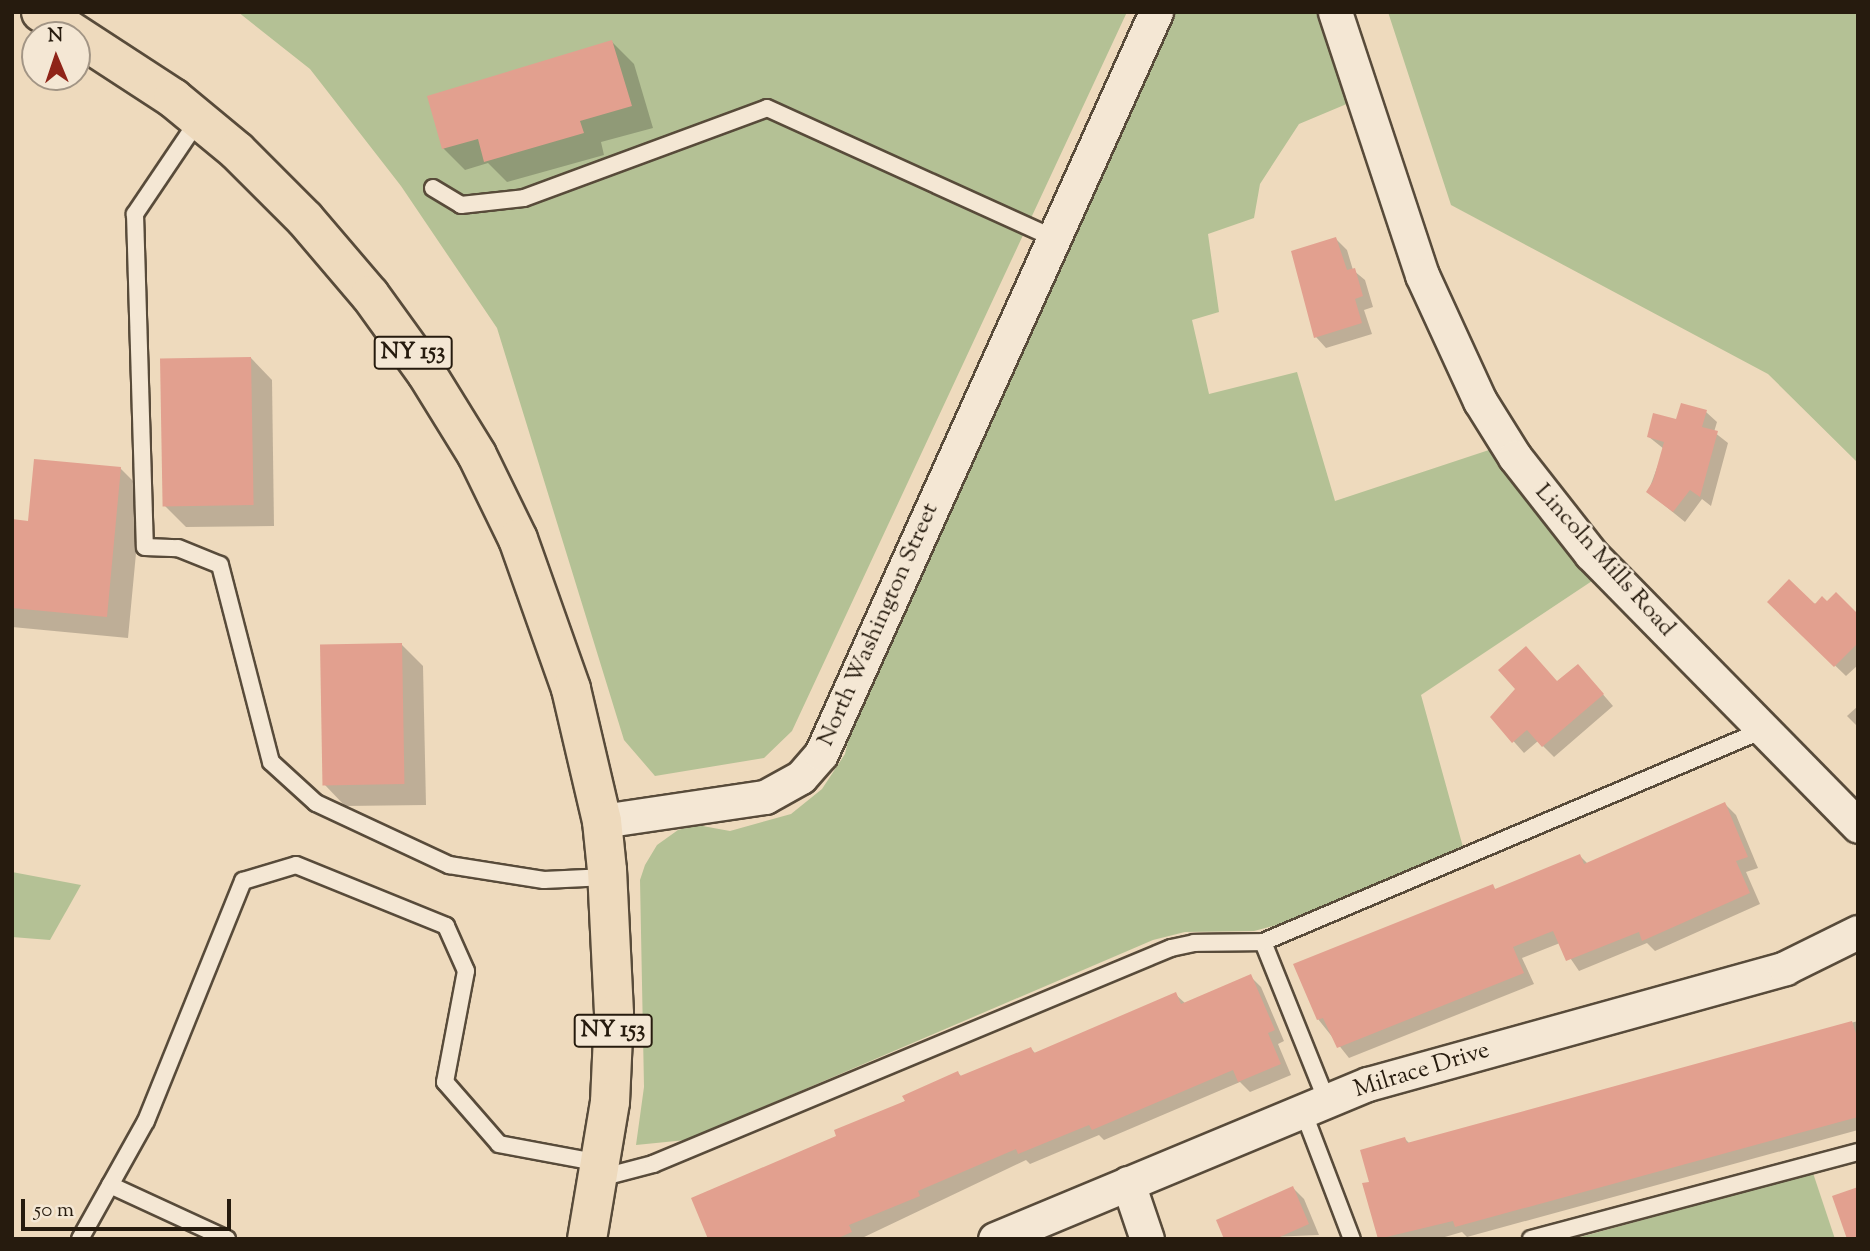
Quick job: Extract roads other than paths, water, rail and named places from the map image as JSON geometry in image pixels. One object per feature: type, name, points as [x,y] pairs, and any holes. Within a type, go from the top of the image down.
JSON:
[{"type":"main road","name":"NY 153","points":[[41,12],[103,49],[199,119],[305,219],[370,295],[427,374],[477,455],[547,612],[571,689],[602,821],[607,877],[614,1014],[601,1171],[587,1239]]},
{"type":"street","name":"North Washington Street","points":[[602,821],[765,797],[801,777],[821,754],[1156,12]]},
{"type":"street","name":"Lincoln Mills Road","points":[[1335,12],[1422,275],[1480,401],[1550,507],[1858,826]]},
{"type":"street","name":"Milrace Drive","points":[[995,1239],[1368,1084],[1785,968],[1824,953],[1858,932]]},
{"type":"street","points":[[1128,1183],[1147,1239]]},
{"type":"lane","points":[[433,188],[461,205],[524,198],[767,108],[1054,238]]},
{"type":"lane","points":[[199,119],[135,214],[145,547],[178,548],[220,565],[271,762],[316,803],[449,865],[544,880],[607,877]]},
{"type":"lane","points":[[80,1239],[146,1121],[243,881],[296,865],[446,926],[466,971],[445,1082],[499,1144],[601,1171],[653,1164],[1171,948],[1194,943],[1229,946],[1263,942],[1763,730]]},
{"type":"lane","points":[[1263,942],[1315,1106],[1352,1239]]},
{"type":"lane","points":[[1531,1239],[1858,1152]]},
{"type":"lane","points":[[110,1185],[228,1239]]}]
